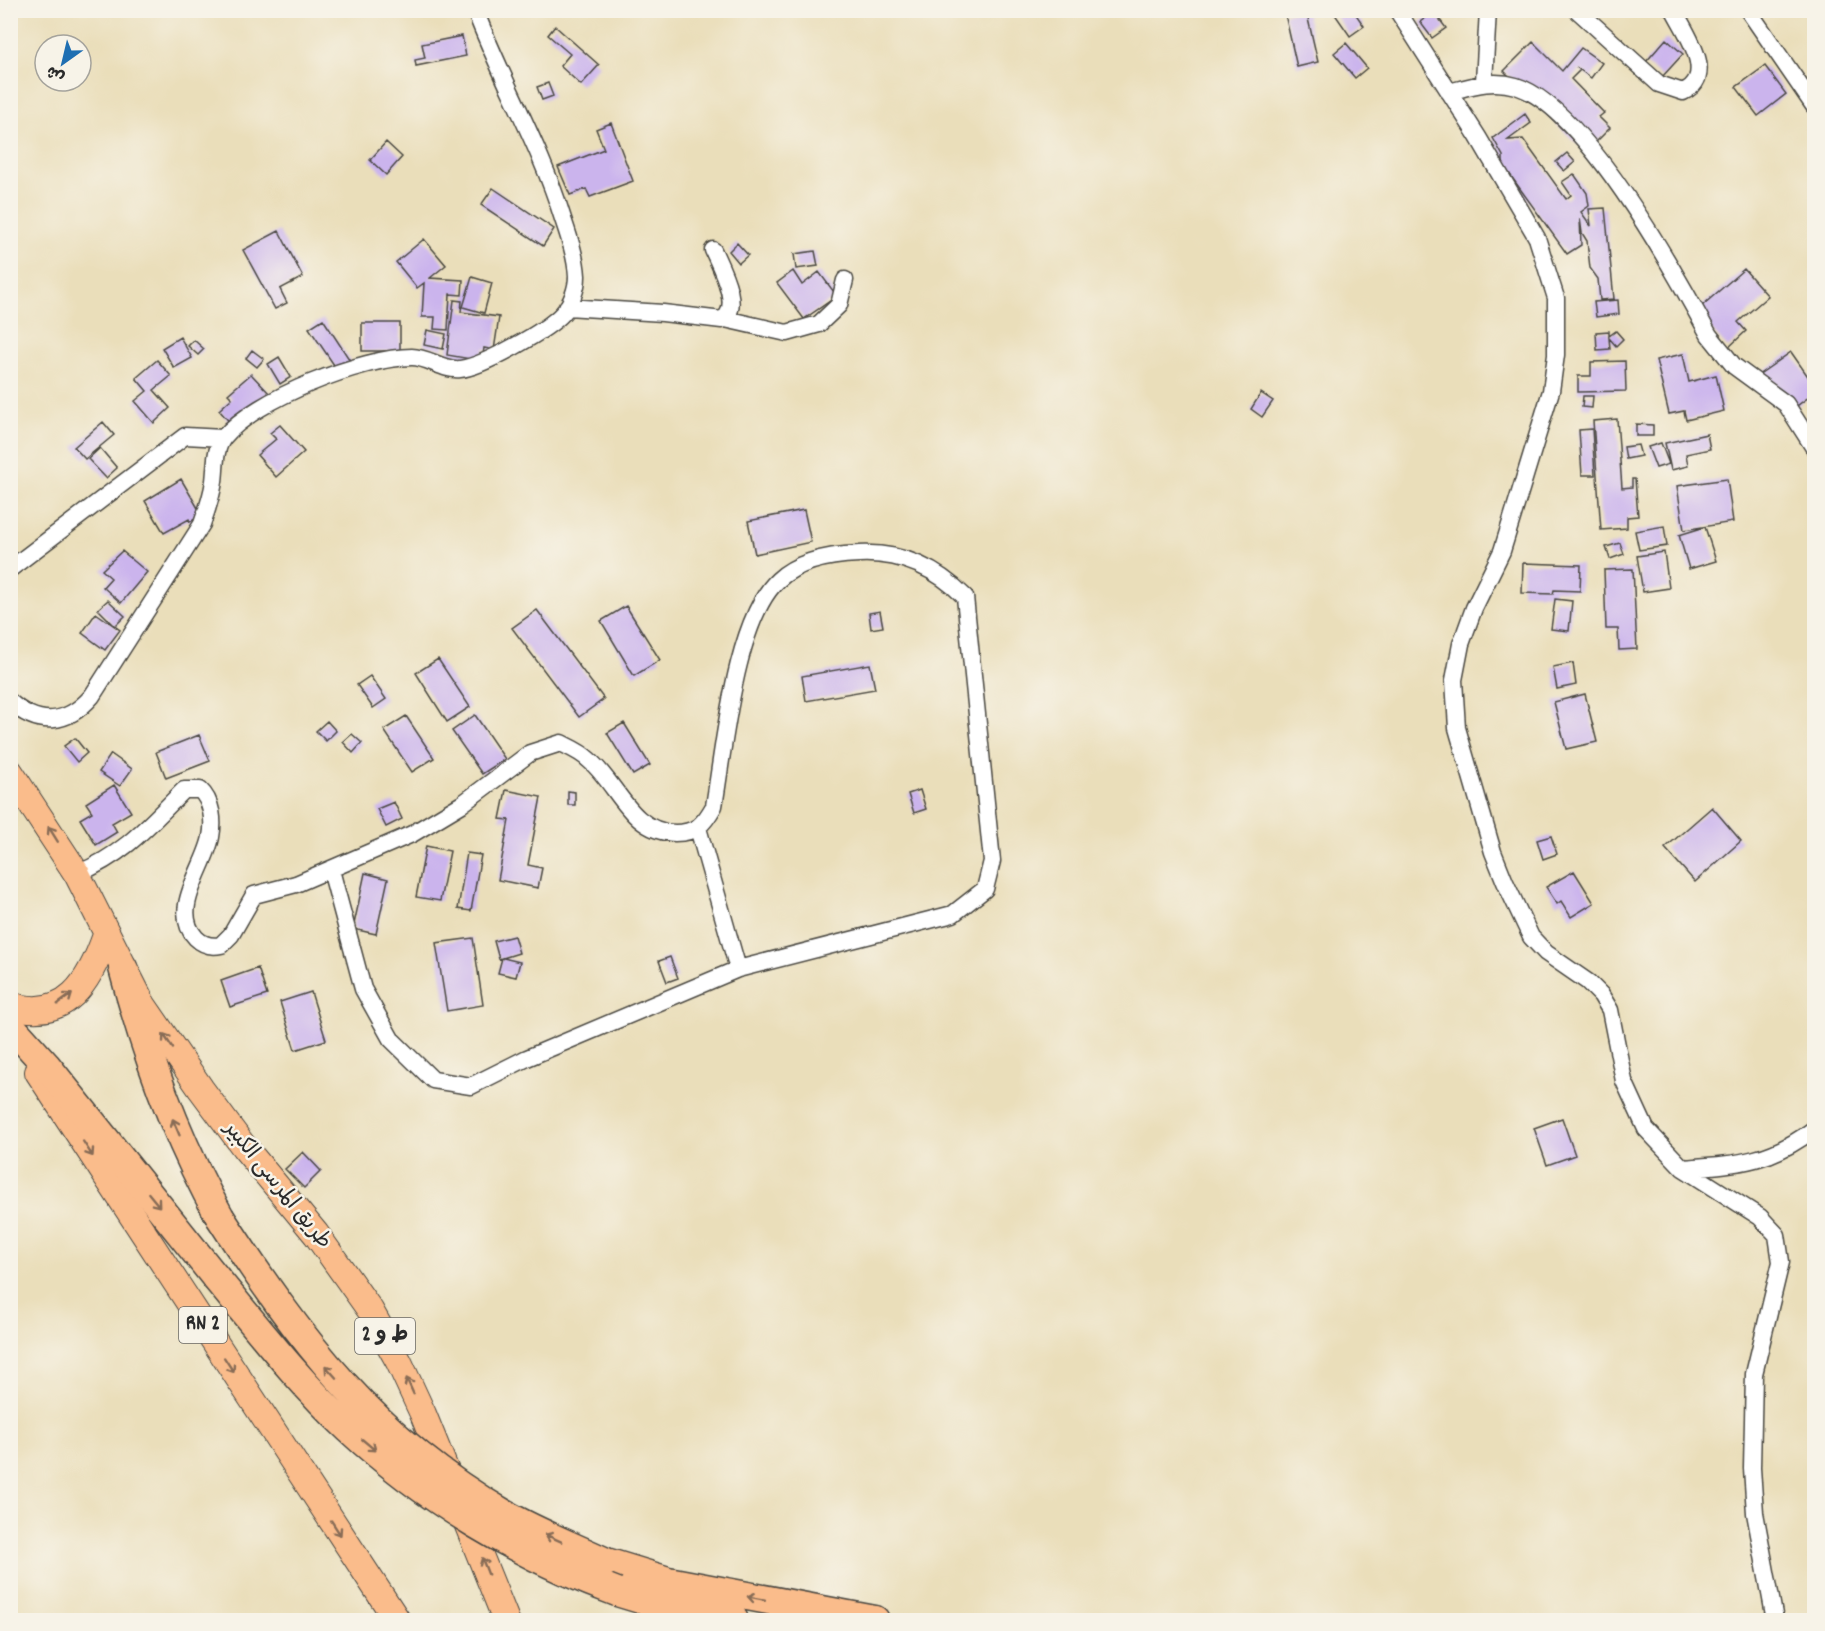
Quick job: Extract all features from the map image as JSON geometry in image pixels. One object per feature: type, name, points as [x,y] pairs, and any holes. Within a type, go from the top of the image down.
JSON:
[{"type":"highway","points":[[123,969],[157,1084],[201,1183],[220,1217],[283,1312],[317,1356],[382,1424],[445,1475],[480,1499],[543,1534],[606,1562],[677,1583],[875,1620]]},
{"type":"highway","points":[[10,1027],[46,1065],[216,1278],[315,1395],[389,1462],[495,1537],[537,1559],[617,1592],[660,1605],[734,1620]]},
{"type":"main road","name":"طريق المرسى الكبير","points":[[10,772],[77,874],[143,1005],[244,1147],[316,1234],[370,1310],[399,1362],[423,1414],[506,1620]]},
{"type":"main road","points":[[10,1005],[32,1011],[48,1009],[60,1004],[83,986],[95,966],[106,935]]},
{"type":"main road","name":"RN 2","points":[[10,1027],[397,1620]]},
{"type":"street","points":[[10,702],[29,715],[52,720],[70,716],[92,696],[202,524],[210,502],[216,459],[223,438],[273,400],[309,382],[391,359],[412,357],[454,369],[466,368],[497,355],[545,327],[567,307],[576,288],[577,275],[573,251],[557,198],[475,10]]},
{"type":"street","points":[[1397,10],[1537,238],[1556,298],[1556,355],[1551,391],[1502,551],[1474,608],[1461,644],[1454,680],[1457,728],[1493,852],[1531,937],[1546,953],[1588,982],[1601,995],[1610,1010],[1624,1081],[1646,1130],[1683,1168],[1760,1217],[1777,1235],[1781,1262],[1778,1281],[1754,1374],[1752,1468],[1755,1513],[1775,1620]]},
{"type":"street","points":[[1484,82],[1488,10]]},
{"type":"street","points":[[1577,10],[1659,84],[1683,92],[1696,82],[1699,75],[1699,62],[1674,10]]},
{"type":"street","points":[[1748,10],[1815,106]]},
{"type":"street","points":[[1449,92],[1484,82],[1514,85],[1543,100],[1581,137],[1645,225],[1709,335],[1734,366],[1786,404],[1815,448]]},
{"type":"street","points":[[713,250],[729,287],[731,307],[726,319]]},
{"type":"street","points":[[567,307],[726,319],[787,333],[819,324],[839,305],[845,280]]},
{"type":"street","points":[[10,569],[185,436],[223,438]]},
{"type":"street","points":[[77,874],[121,852],[152,825],[184,790],[195,788],[206,795],[212,824],[211,838],[190,892],[187,912],[191,931],[204,944],[214,946],[226,940],[254,896],[296,884],[412,834],[462,804],[530,753],[561,743],[591,760],[634,815],[653,828],[666,832],[686,833],[705,822],[714,806],[735,678],[752,624],[764,598],[778,580],[790,571],[810,562],[842,554],[878,553],[922,565],[949,581],[965,597],[992,861],[985,889],[953,914],[738,969],[527,1058],[471,1086],[433,1080],[391,1039],[363,989],[331,870]]},
{"type":"street","points":[[698,828],[738,969]]},
{"type":"street","points":[[1683,1168],[1766,1158],[1797,1142],[1815,1129]]},
{"type":"building","points":[[1306,10],[1318,62],[1297,67],[1285,14]]},
{"type":"building","points":[[1332,10],[1353,10],[1364,26],[1350,36]]},
{"type":"building","points":[[1434,12],[1446,28],[1432,38],[1420,22]]},
{"type":"building","points":[[555,26],[599,65],[581,85],[560,66],[570,54],[548,35]]},
{"type":"building","points":[[462,36],[466,56],[416,66],[415,60],[425,58],[422,44]]},
{"type":"building","points":[[1666,39],[1683,54],[1662,77],[1645,63]]},
{"type":"building","points":[[1533,42],[1562,71],[1581,48],[1602,63],[1591,78],[1576,67],[1580,70],[1571,79],[1604,113],[1599,117],[1610,128],[1588,150],[1573,140],[1504,71]]},
{"type":"building","points":[[1346,43],[1367,68],[1355,78],[1334,53]]},
{"type":"building","points":[[1765,66],[1786,94],[1758,116],[1736,87]]},
{"type":"building","points":[[548,83],[553,96],[542,100],[537,87]]},
{"type":"building","points":[[1525,114],[1531,123],[1508,140],[1523,139],[1566,199],[1571,195],[1562,182],[1574,174],[1587,193],[1589,206],[1581,212],[1591,226],[1589,209],[1605,208],[1614,299],[1600,300],[1598,279],[1590,268],[1587,241],[1582,233],[1580,218],[1581,245],[1567,254],[1503,165],[1503,156],[1493,138]]},
{"type":"building","points":[[611,123],[633,181],[590,197],[586,189],[570,195],[558,167],[604,149],[596,129]]},
{"type":"building","points":[[386,142],[402,157],[386,175],[370,160]]},
{"type":"building","points":[[1567,153],[1575,162],[1564,171],[1556,162]]},
{"type":"building","points":[[493,188],[554,229],[543,246],[481,205]]},
{"type":"building","points":[[279,231],[303,277],[280,289],[287,303],[275,309],[243,250]]},
{"type":"building","points":[[424,239],[446,265],[430,278],[463,280],[462,295],[450,294],[448,330],[434,329],[435,317],[422,317],[424,283],[417,288],[396,262]]},
{"type":"building","points":[[737,243],[748,255],[739,263],[729,251]]},
{"type":"building","points":[[815,251],[818,266],[796,269],[794,254]]},
{"type":"building","points":[[1744,269],[1768,296],[1738,322],[1746,331],[1728,348],[1695,312]]},
{"type":"building","points":[[793,271],[802,285],[819,272],[837,296],[804,319],[777,283]]},
{"type":"building","points":[[472,277],[492,283],[484,313],[463,307]]},
{"type":"building","points":[[454,300],[462,301],[461,312],[499,317],[494,350],[484,348],[482,361],[447,355]]},
{"type":"building","points":[[1618,300],[1619,314],[1596,317],[1594,302]]},
{"type":"building","points":[[323,319],[351,362],[338,371],[309,328]]},
{"type":"building","points":[[362,323],[400,323],[400,351],[362,351]]},
{"type":"building","points":[[427,330],[446,334],[443,349],[424,345]]},
{"type":"building","points":[[1609,331],[1609,336],[1616,331],[1623,339],[1616,346],[1609,338],[1610,349],[1597,350],[1596,332]]},
{"type":"building","points":[[180,337],[192,358],[174,368],[162,348]]},
{"type":"building","points":[[194,340],[204,349],[198,355],[188,346]]},
{"type":"building","points":[[252,350],[264,359],[257,367],[246,358]]},
{"type":"building","points":[[1791,352],[1814,385],[1814,393],[1786,414],[1751,380]]},
{"type":"building","points":[[1683,354],[1689,382],[1716,375],[1724,411],[1686,420],[1684,411],[1669,414],[1656,360]]},
{"type":"building","points":[[279,357],[291,377],[280,384],[268,364]]},
{"type":"building","points":[[157,360],[171,376],[154,390],[170,408],[154,423],[135,401],[147,391],[136,378]]},
{"type":"building","points":[[1625,361],[1626,391],[1578,392],[1578,376],[1591,376],[1591,362]]},
{"type":"building","points":[[251,374],[269,393],[233,426],[219,410],[232,398],[228,394]]},
{"type":"building","points":[[1261,393],[1273,401],[1262,417],[1251,409]]},
{"type":"building","points":[[1583,396],[1593,396],[1592,408],[1582,407]]},
{"type":"building","points":[[1617,419],[1622,488],[1632,487],[1632,479],[1635,479],[1638,516],[1627,517],[1627,528],[1601,530],[1593,421]]},
{"type":"building","points":[[103,422],[114,435],[85,459],[74,447]]},
{"type":"building","points":[[1636,424],[1653,425],[1653,436],[1636,436]]},
{"type":"building","points":[[280,425],[304,452],[276,477],[257,455],[276,439],[270,433]]},
{"type":"building","points":[[1592,429],[1595,475],[1582,475],[1579,430]]},
{"type":"building","points":[[1707,434],[1710,449],[1686,454],[1688,466],[1671,470],[1665,443]]},
{"type":"building","points":[[1661,443],[1669,464],[1656,468],[1648,447]]},
{"type":"building","points":[[1638,445],[1641,456],[1626,459],[1624,447]]},
{"type":"building","points":[[100,448],[117,468],[106,478],[88,459]]},
{"type":"building","points":[[181,479],[202,515],[190,522],[189,519],[164,533],[145,501]]},
{"type":"building","points":[[1727,479],[1733,522],[1684,530],[1677,486]]},
{"type":"building","points":[[804,510],[811,542],[755,554],[748,521]]},
{"type":"building","points":[[1664,526],[1667,546],[1639,550],[1635,531]]},
{"type":"building","points":[[1705,527],[1716,561],[1689,569],[1679,535]]},
{"type":"building","points":[[1620,543],[1624,554],[1610,559],[1606,547]]},
{"type":"building","points":[[122,551],[147,572],[121,603],[103,587],[111,578],[102,570]]},
{"type":"building","points":[[1664,552],[1669,588],[1643,592],[1637,556]]},
{"type":"building","points":[[1523,563],[1581,565],[1580,591],[1554,590],[1553,594],[1522,593]]},
{"type":"building","points":[[1633,569],[1637,649],[1619,650],[1618,629],[1606,629],[1604,570]]},
{"type":"building","points":[[1555,599],[1572,601],[1569,631],[1551,629]]},
{"type":"building","points":[[108,600],[125,616],[115,626],[98,609]]},
{"type":"building","points":[[626,606],[660,660],[634,676],[601,621]]},
{"type":"building","points":[[537,610],[604,699],[579,717],[512,628]]},
{"type":"building","points":[[880,611],[883,627],[871,629],[869,613]]},
{"type":"building","points":[[96,613],[120,630],[105,650],[82,633]]},
{"type":"building","points":[[438,659],[470,707],[447,722],[416,673]]},
{"type":"building","points":[[1573,663],[1576,685],[1557,689],[1553,667]]},
{"type":"building","points":[[870,664],[875,689],[806,701],[802,676]]},
{"type":"building","points":[[370,676],[386,699],[373,708],[357,685]]},
{"type":"building","points":[[1585,694],[1597,742],[1566,749],[1554,702]]},
{"type":"building","points":[[475,715],[505,759],[482,774],[452,731]]},
{"type":"building","points":[[406,716],[434,758],[412,772],[384,730]]},
{"type":"building","points":[[327,721],[336,731],[326,741],[316,731]]},
{"type":"building","points":[[624,723],[650,765],[633,775],[607,733]]},
{"type":"building","points":[[352,734],[362,743],[353,753],[343,742]]},
{"type":"building","points":[[199,735],[210,761],[166,778],[156,752]]},
{"type":"building","points":[[75,738],[87,753],[77,762],[64,746]]},
{"type":"building","points":[[111,754],[132,769],[120,786],[99,772]]},
{"type":"building","points":[[114,785],[131,812],[112,823],[117,832],[96,845],[80,819],[92,812],[86,803]]},
{"type":"building","points":[[506,790],[541,797],[528,865],[542,868],[538,888],[498,880],[509,820],[500,819]]},
{"type":"building","points":[[920,790],[926,809],[914,813],[908,794]]},
{"type":"building","points":[[568,791],[575,792],[575,805],[568,805]]},
{"type":"building","points":[[394,802],[402,819],[386,827],[377,809]]},
{"type":"building","points":[[1712,807],[1741,841],[1695,882],[1665,848]]},
{"type":"building","points":[[1551,836],[1557,854],[1543,859],[1537,840]]},
{"type":"building","points":[[426,846],[450,851],[440,901],[416,897]]},
{"type":"building","points":[[467,853],[481,855],[471,911],[458,909]]},
{"type":"building","points":[[1574,871],[1594,903],[1571,917],[1561,901],[1557,904],[1546,887]]},
{"type":"building","points":[[365,873],[388,879],[376,934],[353,929]]},
{"type":"building","points":[[514,936],[519,953],[503,958],[520,962],[516,977],[498,973],[502,958],[499,959],[494,941]]},
{"type":"building","points":[[473,938],[483,1005],[447,1011],[436,943]]},
{"type":"building","points":[[670,957],[678,978],[667,982],[659,961]]},
{"type":"building","points":[[258,968],[267,995],[230,1007],[221,981]]},
{"type":"building","points":[[311,992],[326,1040],[295,1050],[280,1002]]},
{"type":"building","points":[[1562,1118],[1575,1155],[1547,1165],[1534,1128]]},
{"type":"building","points":[[303,1152],[321,1171],[304,1188],[285,1169]]}]
